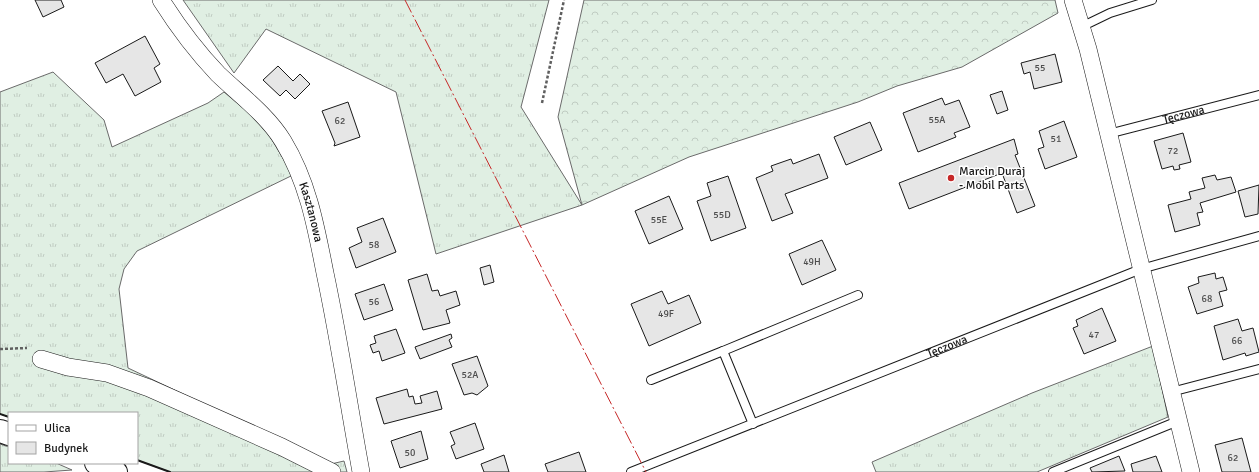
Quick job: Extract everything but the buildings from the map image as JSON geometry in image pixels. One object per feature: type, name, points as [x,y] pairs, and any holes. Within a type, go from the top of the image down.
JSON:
[{"type":"highway","points":[[98,464],[116,472]]},
{"type":"street","name":"Kasztanowa","points":[[161,0],[177,26],[197,51],[264,118],[283,140],[298,169],[313,212],[335,320],[361,472]]},
{"type":"street","points":[[1074,0],[1142,269],[1191,472]]},
{"type":"street","points":[[41,359],[68,367],[107,373],[149,388],[332,472]]},
{"type":"lane","points":[[1081,27],[1110,13],[1152,0]]},
{"type":"lane","name":"Tęczowa","points":[[1108,134],[1259,95]]},
{"type":"lane","name":"Tęczowa","points":[[631,472],[1142,269],[1259,236]]},
{"type":"lane","points":[[651,380],[858,295]]},
{"type":"lane","points":[[723,350],[753,424]]},
{"type":"lane","points":[[1171,392],[1259,369]]},
{"type":"lane","points":[[1053,472],[1178,421]]},
{"type":"path","points":[[542,103],[564,0]]},
{"type":"path","points":[[0,349],[30,348],[41,359]]},
{"type":"green space","points":[[183,0],[549,0],[521,107],[582,205],[436,254],[396,92],[266,29],[234,73]]},
{"type":"green space","points":[[584,0],[1055,0],[1058,13],[962,67],[897,86],[858,102],[689,157],[582,205],[558,117]]},
{"type":"green space","points":[[53,72],[104,120],[112,147],[208,103],[224,92],[250,114],[269,135],[293,175],[137,251],[124,269],[119,289],[128,368],[331,464],[344,461],[347,472],[170,472],[138,460],[138,412],[8,412],[8,417],[0,414],[0,92]]},
{"type":"green space","points":[[1153,346],[1168,417],[1037,472],[876,472],[872,462],[1032,393]]},
{"type":"green space","points":[[0,444],[8,447],[8,464],[58,464],[72,470],[44,472],[0,472]]},
{"type":"wall","points":[[0,414],[8,417]]},
{"type":"wall","points":[[138,460],[170,472]]},
{"type":"power","points":[[405,0],[646,472]]},
{"type":"place","name":"Marcin Duraj - Mobil Parts","points":[[951,178]]}]
